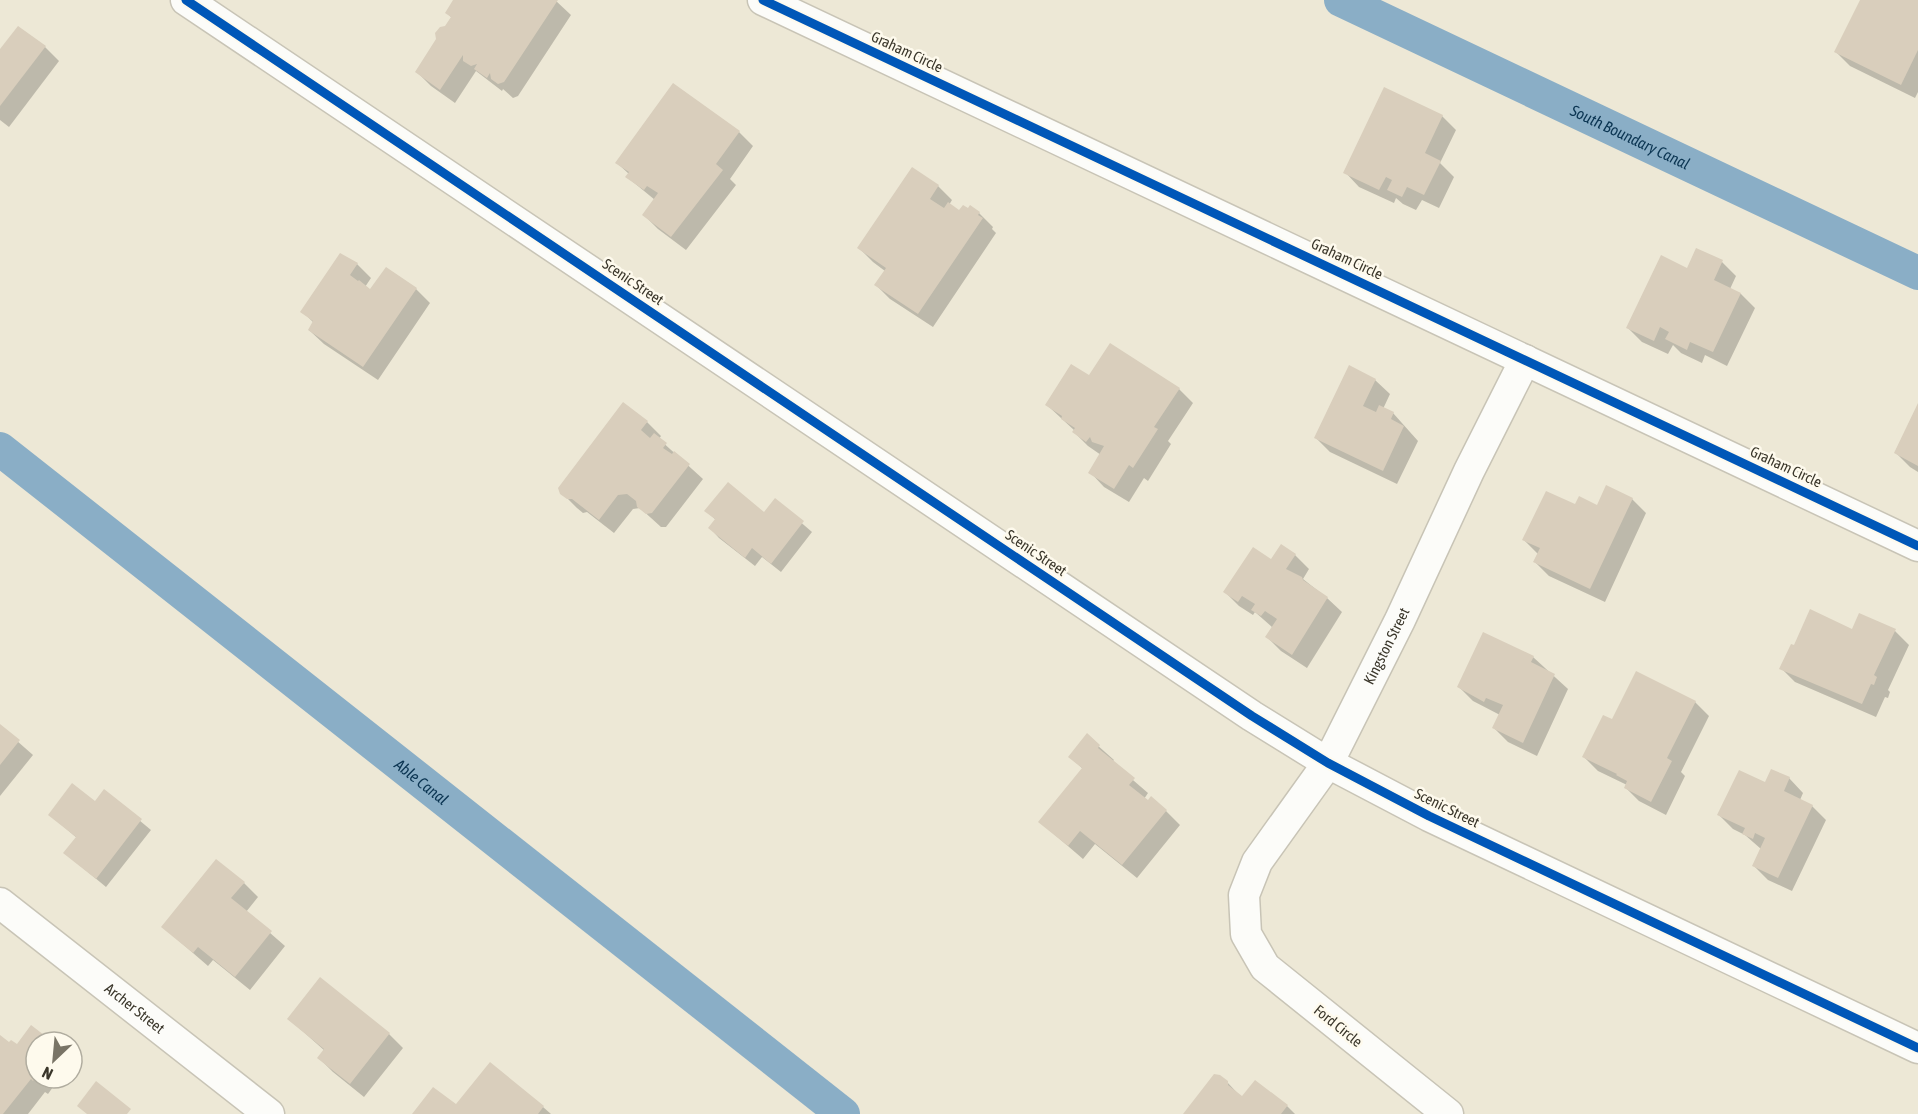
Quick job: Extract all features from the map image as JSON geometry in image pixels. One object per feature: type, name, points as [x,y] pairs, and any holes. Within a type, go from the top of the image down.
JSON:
[{"type":"street","name":"Scenic Street","points":[[186,0],[1242,709],[1328,763],[1439,822],[1918,1048]]},
{"type":"street","name":"Graham Circle","points":[[763,0],[1918,546]]},
{"type":"street","name":"Kingston Street","points":[[1245,925],[1244,895],[1257,862],[1328,763],[1400,620],[1469,471],[1525,360]]},
{"type":"street","name":"Archer Street","points":[[0,903],[268,1114]]},
{"type":"street","name":"Ford Circle","points":[[1245,925],[1246,934],[1265,967],[1448,1114]]},
{"type":"building","points":[[453,0],[558,0],[504,82],[498,84],[491,79],[490,73],[487,78],[474,69],[477,64],[471,66],[463,61],[463,55],[440,90],[415,72],[436,39],[435,33],[440,27],[445,26],[451,17],[445,13]]},
{"type":"building","points":[[1860,0],[1918,0],[1918,50],[1901,85],[1834,52]]},
{"type":"building","points":[[18,26],[46,46],[0,106],[0,49]]},
{"type":"building","points":[[673,83],[740,131],[716,164],[723,170],[671,237],[642,215],[658,193],[647,186],[644,190],[625,177],[629,172],[615,163]]},
{"type":"building","points":[[1384,87],[1443,115],[1425,153],[1441,161],[1424,195],[1407,187],[1402,197],[1387,190],[1392,180],[1386,177],[1379,190],[1343,173]]},
{"type":"building","points":[[912,167],[939,185],[930,199],[944,208],[948,202],[959,210],[963,205],[968,208],[970,205],[980,212],[978,215],[983,218],[918,314],[874,285],[886,268],[857,248]]},
{"type":"building","points":[[1696,248],[1723,260],[1714,280],[1741,293],[1713,352],[1690,342],[1687,350],[1665,339],[1669,332],[1660,327],[1654,341],[1626,328],[1661,255],[1687,268]]},
{"type":"building","points":[[340,253],[358,263],[350,275],[370,289],[386,267],[417,288],[363,367],[308,330],[313,321],[300,312]]},
{"type":"building","points":[[1110,343],[1180,388],[1154,427],[1158,429],[1133,468],[1129,465],[1114,489],[1088,473],[1104,446],[1092,442],[1090,437],[1086,442],[1072,432],[1075,428],[1061,419],[1062,416],[1045,405],[1071,364],[1089,375]]},
{"type":"building","points":[[1349,365],[1376,379],[1363,406],[1376,412],[1379,405],[1394,412],[1391,419],[1404,426],[1383,471],[1314,438]]},
{"type":"building","points":[[623,402],[648,421],[641,430],[650,438],[654,433],[667,443],[663,448],[672,454],[674,451],[690,464],[652,513],[646,514],[627,494],[618,495],[599,520],[572,499],[567,499],[560,494],[558,488]]},
{"type":"building","points":[[1918,403],[1918,466],[1894,453]]},
{"type":"building","points":[[728,482],[764,512],[775,498],[804,521],[771,564],[752,548],[745,558],[708,528],[715,519],[704,511]]},
{"type":"building","points":[[1606,485],[1633,498],[1590,589],[1533,562],[1540,548],[1522,540],[1546,491],[1575,504],[1579,496],[1597,505]]},
{"type":"building","points":[[1281,544],[1296,554],[1286,569],[1302,577],[1328,597],[1292,655],[1265,637],[1277,619],[1265,611],[1261,616],[1251,610],[1255,604],[1242,596],[1238,602],[1223,592],[1253,547],[1271,559]]},
{"type":"building","points":[[1810,609],[1852,629],[1859,613],[1896,629],[1874,675],[1877,677],[1874,685],[1871,684],[1862,704],[1779,669],[1791,644],[1794,645]]},
{"type":"building","points":[[1483,632],[1534,656],[1531,662],[1555,674],[1523,743],[1492,728],[1503,705],[1486,698],[1484,702],[1457,687]]},
{"type":"building","points":[[1636,671],[1696,701],[1667,758],[1672,761],[1651,802],[1624,788],[1627,781],[1617,774],[1582,757],[1603,715],[1612,719]]},
{"type":"building","points":[[0,724],[20,740],[0,765]]},
{"type":"building","points":[[1087,733],[1100,745],[1098,748],[1135,778],[1129,785],[1148,800],[1151,796],[1167,810],[1122,865],[1080,831],[1068,846],[1038,822],[1082,768],[1068,757]]},
{"type":"building","points":[[1771,769],[1790,777],[1784,791],[1813,805],[1778,878],[1752,866],[1765,838],[1755,833],[1753,839],[1742,834],[1745,828],[1717,815],[1739,770],[1765,782]]},
{"type":"building","points":[[72,783],[95,801],[104,789],[142,819],[96,879],[63,853],[76,837],[48,815]]},
{"type":"building","points":[[216,859],[245,882],[231,898],[272,931],[235,977],[198,947],[193,953],[161,927]]},
{"type":"building","points":[[320,977],[390,1033],[350,1084],[317,1058],[324,1049],[287,1019]]},
{"type":"building","points":[[31,1025],[37,1030],[27,1030]]},
{"type":"building","points":[[24,1034],[24,1088],[3,1114],[0,1114],[0,1035],[9,1042],[11,1040],[17,1044]]},
{"type":"building","points":[[490,1062],[544,1106],[538,1114],[412,1114],[433,1087],[456,1104]]},
{"type":"building","points":[[1214,1074],[1228,1081],[1228,1085],[1242,1096],[1255,1080],[1288,1105],[1281,1114],[1183,1114]]},
{"type":"building","points":[[96,1081],[131,1109],[127,1114],[87,1114],[77,1106]]},
{"type":"waterway","name":"South Boundary Canal","points":[[1341,0],[1918,273]]},
{"type":"waterway","name":"Able Canal","points":[[0,449],[843,1114]]},
{"type":"cycle path","points":[[186,0],[1252,716],[1328,763],[1429,816],[1918,1048]]},
{"type":"cycle path","points":[[763,0],[1918,546]]}]
